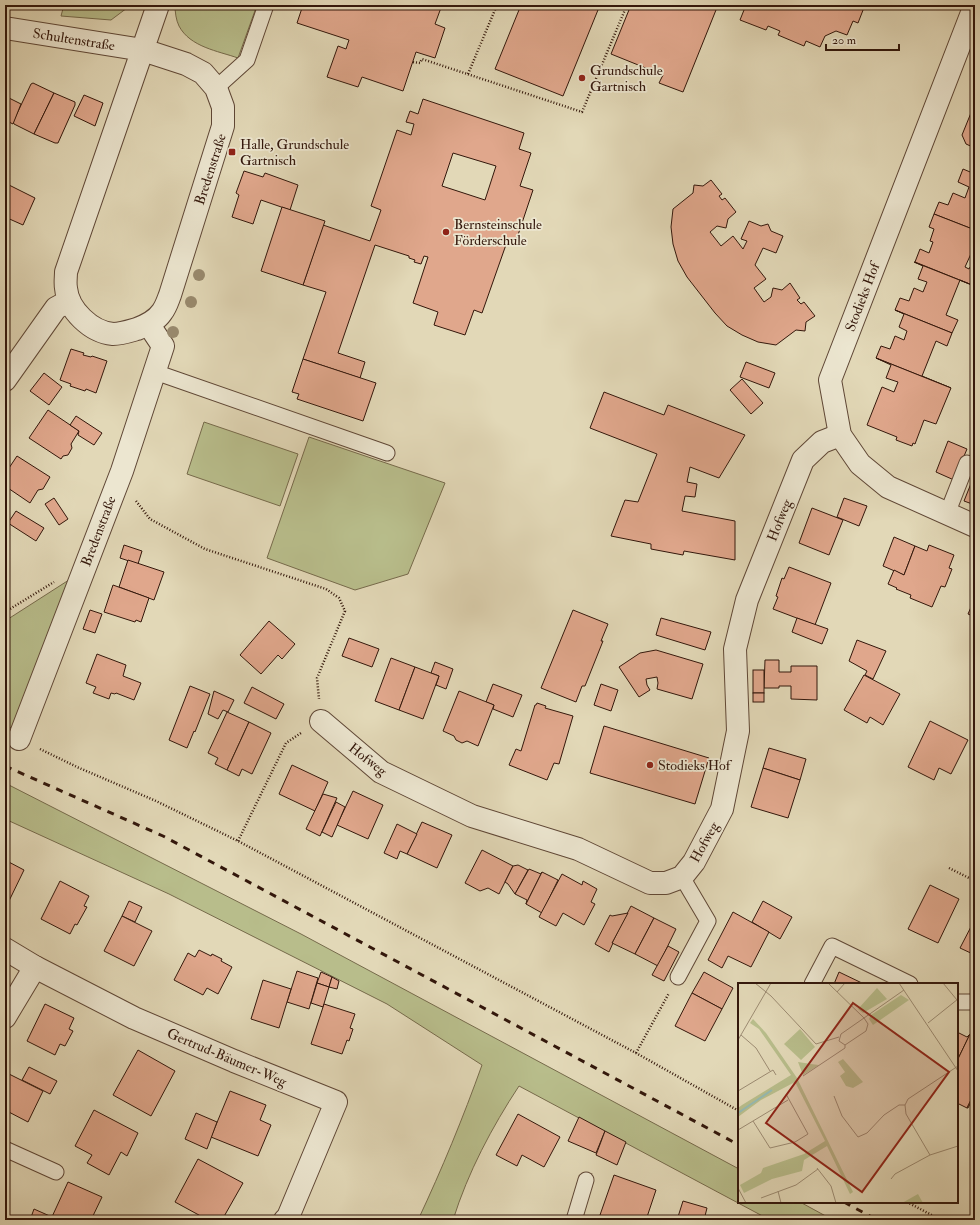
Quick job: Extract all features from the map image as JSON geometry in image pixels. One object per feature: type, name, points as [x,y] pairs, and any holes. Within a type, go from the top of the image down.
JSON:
[{"type":"street","name":"Bredenstraße","points":[[143,50],[186,64],[203,73],[216,88],[223,107],[223,126],[170,295],[162,312],[149,325],[130,332],[114,334],[100,331],[87,323],[78,314],[69,301],[66,288],[66,272],[158,5]]},
{"type":"street","name":"Stodieks Hof","points":[[975,5],[830,380],[840,435],[860,464],[888,487],[975,526]]},
{"type":"street","name":"Schultenstraße","points":[[5,28],[143,50]]},
{"type":"street","points":[[5,380],[56,308],[69,301]]},
{"type":"street","name":"Bredenstraße","points":[[18,739],[122,470],[164,346],[149,325]]},
{"type":"street","name":"Hofweg","points":[[321,721],[381,772],[472,816],[578,849],[650,883],[666,883],[682,877],[694,862],[722,809],[738,731],[735,649],[747,600],[804,460],[822,442],[840,435]]},
{"type":"street","name":"Gertrud-Bäumer-Weg","points":[[5,950],[134,1018],[234,1061],[336,1102],[288,1217],[285,1220]]},
{"type":"street","points":[[5,1017],[35,967]]},
{"type":"lane","points":[[216,88],[247,60],[266,5]]},
{"type":"lane","points":[[155,372],[387,453]]},
{"type":"lane","points":[[947,514],[967,463],[975,466]]},
{"type":"lane","points":[[678,977],[708,921],[682,877]]},
{"type":"lane","points":[[813,983],[832,946],[908,983]]},
{"type":"lane","points":[[958,1002],[975,1002]]},
{"type":"lane","points":[[5,1149],[56,1172]]},
{"type":"lane","points":[[574,1220],[586,1180]]},
{"type":"path","points":[[468,74],[497,5]]},
{"type":"path","points":[[413,62],[420,63],[422,59],[582,112],[627,5]]},
{"type":"path","points":[[122,470],[128,491],[150,519],[204,549],[326,589],[339,598],[345,611],[317,678],[321,721],[286,743],[238,841]]},
{"type":"path","points":[[5,612],[47,586],[77,564],[87,561]]},
{"type":"path","points":[[18,739],[77,767],[156,801],[238,841],[636,1053],[738,1110]]},
{"type":"path","points":[[949,868],[975,881]]},
{"type":"path","points":[[636,1053],[678,977]]},
{"type":"path","points":[[909,1203],[941,1220]]},
{"type":"green space","points":[[64,5],[131,5],[111,20],[61,16]]},
{"type":"green space","points":[[175,5],[257,5],[238,58],[197,44],[190,39],[179,26]]},
{"type":"green space","points":[[204,422],[298,454],[280,506],[187,474]]},
{"type":"green space","points":[[309,437],[445,483],[408,574],[355,590],[267,558]]},
{"type":"green space","points":[[72,578],[14,729],[5,725],[5,621]]},
{"type":"green space","points":[[5,783],[301,934],[738,1168],[738,1203],[519,1086],[499,1117],[473,1167],[453,1220],[418,1220],[452,1143],[482,1065],[387,1004],[169,894],[5,819]]},
{"type":"green space","points":[[738,1203],[802,1203],[833,1220],[770,1220]]},
{"type":"building","points":[[303,5],[442,5],[435,24],[445,28],[435,58],[416,52],[403,91],[362,77],[358,87],[327,77],[338,46],[346,49],[349,40],[297,23]]},
{"type":"building","name":"Grundschule Gartnisch","points":[[521,5],[600,5],[563,96],[495,69]]},
{"type":"building","points":[[631,5],[718,5],[683,92],[659,83],[663,75],[611,54]]},
{"type":"building","points":[[746,5],[865,5],[858,23],[853,21],[847,35],[836,31],[825,36],[820,47],[806,41],[804,46],[778,35],[780,31],[768,26],[766,30],[740,20]]},
{"type":"building","points":[[33,83],[54,93],[34,134],[14,124],[13,122],[31,84]]},
{"type":"building","points":[[54,93],[75,102],[58,143],[34,134]]},
{"type":"building","points":[[84,95],[103,103],[95,126],[74,116]]},
{"type":"building","points":[[5,96],[21,104],[13,124],[5,120]]},
{"type":"building","name":"Bernsteinschule Förderschule","points":[[423,99],[524,133],[519,149],[531,153],[520,186],[533,190],[516,241],[508,239],[482,313],[474,310],[465,335],[434,325],[438,312],[413,303],[428,257],[424,256],[421,264],[414,262],[415,260],[409,258],[409,256],[375,245],[338,353],[365,362],[360,378],[303,359],[326,292],[303,285],[323,225],[370,241],[381,210],[371,206],[397,130],[411,135],[414,124],[406,122],[410,111],[418,114]],"holes":[[[453,153],[496,166],[485,200],[442,186]]]},
{"type":"building","points":[[975,103],[975,148],[966,144],[962,135]]},
{"type":"building","points":[[963,169],[975,174],[975,230],[934,214],[939,202],[948,205],[953,193],[965,198],[969,187],[958,182]]},
{"type":"building","points":[[244,171],[263,177],[265,173],[298,185],[290,210],[261,200],[253,224],[232,217],[239,195],[236,193]]},
{"type":"building","points":[[711,180],[722,194],[719,196],[722,200],[725,198],[736,212],[728,219],[726,228],[717,226],[710,232],[721,246],[733,236],[743,249],[747,241],[741,239],[749,221],[761,226],[768,224],[771,231],[783,236],[776,253],[763,248],[755,265],[766,279],[754,288],[764,302],[771,297],[773,288],[782,290],[790,283],[800,298],[797,300],[801,304],[804,302],[815,316],[806,322],[805,331],[796,330],[776,345],[758,342],[742,335],[727,326],[687,277],[678,261],[673,244],[671,227],[673,209],[693,193],[694,185],[703,186]]},
{"type":"building","points":[[5,183],[35,198],[23,225],[5,217]]},
{"type":"building","points":[[282,207],[325,221],[303,285],[261,271]]},
{"type":"building","points":[[934,214],[975,230],[975,245],[965,267],[969,269],[970,267],[975,268],[975,277],[972,285],[915,262],[920,249],[929,253],[933,242],[930,241],[934,229],[929,227]]},
{"type":"building","points":[[914,262],[960,280],[946,315],[958,320],[952,333],[895,310],[900,298],[909,301],[914,288],[923,292],[927,282],[918,279],[923,266]]},
{"type":"building","points":[[895,310],[952,333],[947,346],[936,341],[922,376],[951,388],[876,358],[881,346],[890,349],[895,336],[904,340],[907,331],[899,327],[904,314]]},
{"type":"building","points":[[71,349],[84,353],[83,355],[92,356],[107,361],[96,393],[86,389],[85,391],[70,386],[71,384],[60,380]]},
{"type":"building","points":[[876,358],[951,388],[936,424],[924,420],[915,444],[913,443],[912,446],[896,440],[897,437],[867,425],[882,387],[894,392],[898,382],[886,378],[891,365]]},
{"type":"building","points":[[303,359],[376,383],[363,421],[297,399],[299,394],[292,392]]},
{"type":"building","points":[[746,362],[775,373],[769,388],[740,377]]},
{"type":"building","points":[[44,373],[62,387],[49,405],[30,391]]},
{"type":"building","points":[[742,379],[763,403],[751,414],[730,390]]},
{"type":"building","points":[[604,392],[664,415],[668,405],[745,435],[719,478],[690,467],[687,482],[697,484],[695,497],[685,496],[682,511],[735,521],[735,560],[684,551],[683,555],[651,549],[651,544],[611,536],[625,500],[638,502],[657,454],[590,428]]},
{"type":"building","points":[[48,410],[79,431],[71,444],[72,448],[68,455],[63,456],[61,459],[29,438]]},
{"type":"building","points":[[76,416],[102,433],[94,445],[78,435],[79,431],[70,425]]},
{"type":"building","points":[[948,441],[967,449],[954,480],[936,472]]},
{"type":"building","points":[[17,456],[50,477],[43,489],[38,490],[30,503],[5,486],[5,474]]},
{"type":"building","points":[[972,481],[975,482],[975,505],[964,501]]},
{"type":"building","points":[[54,498],[68,519],[59,525],[45,504]]},
{"type":"building","points":[[844,498],[867,506],[859,526],[837,517]]},
{"type":"building","points":[[812,508],[843,520],[829,555],[799,543]]},
{"type":"building","points":[[16,511],[44,528],[36,541],[8,523]]},
{"type":"building","points":[[894,537],[915,546],[904,575],[883,566]]},
{"type":"building","points":[[124,545],[142,551],[138,564],[120,558]]},
{"type":"building","points":[[929,545],[954,555],[949,568],[952,569],[945,587],[941,586],[932,607],[910,598],[911,595],[888,584],[894,570],[904,575],[915,546],[927,551]]},
{"type":"building","points":[[128,560],[164,572],[154,600],[119,587]]},
{"type":"building","points":[[789,567],[831,583],[815,625],[773,609],[778,597],[776,596],[782,578],[784,579]]},
{"type":"building","points":[[113,585],[149,598],[141,622],[136,620],[135,622],[104,612]]},
{"type":"building","points":[[975,598],[975,617],[968,614]]},
{"type":"building","points":[[90,610],[102,614],[95,633],[83,629]]},
{"type":"building","points":[[573,610],[608,624],[601,641],[603,641],[585,686],[582,686],[576,702],[541,688]]},
{"type":"building","points":[[661,618],[711,632],[705,650],[656,635]]},
{"type":"building","points":[[797,618],[828,629],[822,644],[792,632]]},
{"type":"building","points":[[269,621],[295,644],[282,659],[278,655],[261,674],[240,655]]},
{"type":"building","points":[[349,638],[379,649],[372,667],[342,656]]},
{"type":"building","points":[[857,640],[886,651],[873,679],[865,675],[867,671],[849,661]]},
{"type":"building","points":[[656,650],[703,664],[692,699],[657,689],[657,677],[646,679],[650,690],[639,697],[619,667],[640,653]]},
{"type":"building","points":[[97,654],[126,665],[123,676],[141,683],[134,700],[116,693],[111,693],[109,699],[93,693],[96,687],[86,683]]},
{"type":"building","points":[[391,658],[415,667],[399,710],[375,701]]},
{"type":"building","points":[[765,660],[779,660],[779,672],[791,672],[791,666],[817,666],[817,700],[791,699],[791,686],[764,688]]},
{"type":"building","points":[[435,662],[453,669],[446,689],[436,685],[439,676],[431,673]]},
{"type":"building","points":[[415,667],[439,676],[423,719],[399,710]]},
{"type":"building","points":[[753,670],[764,670],[764,693],[753,693]]},
{"type":"building","points":[[864,675],[900,694],[883,725],[870,717],[867,723],[844,710]]},
{"type":"building","points":[[493,684],[522,695],[513,717],[493,709],[494,705],[486,702]]},
{"type":"building","points":[[601,684],[618,690],[611,711],[594,705]]},
{"type":"building","points":[[190,686],[210,694],[187,748],[169,740]]},
{"type":"building","points":[[252,687],[284,704],[276,719],[244,703]]},
{"type":"building","points":[[214,691],[234,700],[228,712],[223,710],[218,719],[208,714]]},
{"type":"building","points":[[459,691],[494,705],[478,746],[467,741],[462,743],[456,740],[454,736],[443,731]]},
{"type":"building","points":[[753,693],[764,693],[764,702],[753,702]]},
{"type":"building","points":[[537,703],[546,706],[545,708],[573,716],[559,764],[554,763],[547,780],[509,765],[516,749],[521,751],[535,705]]},
{"type":"building","points":[[227,712],[249,722],[227,770],[215,764],[218,758],[208,753]]},
{"type":"building","points":[[930,721],[968,740],[951,774],[939,768],[934,780],[908,767]]},
{"type":"building","points":[[249,722],[271,733],[252,774],[242,769],[239,776],[227,770]]},
{"type":"building","name":"Stodieks Hof","points":[[604,726],[709,758],[695,804],[590,773]]},
{"type":"building","points":[[769,748],[806,759],[800,780],[763,768]]},
{"type":"building","points":[[292,765],[328,782],[315,811],[279,794]]},
{"type":"building","points":[[763,768],[800,780],[788,818],[751,807]]},
{"type":"building","points":[[353,791],[383,805],[368,839],[337,825]]},
{"type":"building","points":[[323,794],[337,798],[320,836],[306,829]]},
{"type":"building","points":[[336,802],[345,807],[332,837],[322,832]]},
{"type":"building","points":[[422,822],[452,835],[437,868],[407,854]]},
{"type":"building","points":[[397,824],[417,834],[407,854],[400,851],[397,859],[384,853]]},
{"type":"building","points":[[482,850],[513,866],[499,894],[488,888],[480,891],[465,883]]},
{"type":"building","points":[[5,860],[24,870],[8,903],[5,901]]},
{"type":"building","points":[[518,865],[528,870],[515,894],[505,882],[513,866]]},
{"type":"building","points":[[529,869],[541,874],[526,904],[527,900],[515,894]]},
{"type":"building","points":[[542,872],[558,880],[542,913],[526,904]]},
{"type":"building","points":[[562,874],[582,885],[583,881],[597,889],[591,902],[595,904],[584,925],[563,913],[556,926],[539,917]]},
{"type":"building","points":[[60,881],[89,896],[84,906],[87,907],[70,934],[41,919]]},
{"type":"building","points":[[930,885],[959,899],[938,943],[908,929]]},
{"type":"building","points":[[129,901],[142,907],[135,922],[122,916]]},
{"type":"building","points":[[763,901],[792,917],[780,939],[752,922]]},
{"type":"building","points":[[631,906],[654,918],[635,954],[612,943]]},
{"type":"building","points":[[733,912],[769,932],[751,967],[728,956],[722,968],[708,960]]},
{"type":"building","points":[[628,913],[612,943],[609,952],[595,944],[610,915],[612,916]]},
{"type":"building","points":[[122,916],[152,931],[134,966],[104,951]]},
{"type":"building","points":[[654,918],[676,929],[658,966],[635,954]]},
{"type":"building","points":[[975,919],[975,955],[960,948]]},
{"type":"building","points":[[668,946],[679,952],[664,981],[652,975]]},
{"type":"building","points":[[199,950],[211,956],[212,954],[222,959],[221,961],[232,967],[218,994],[207,988],[203,995],[174,980],[188,953],[195,957]]},
{"type":"building","points":[[297,971],[318,978],[309,1009],[287,1002]]},
{"type":"building","points":[[321,972],[332,977],[329,987],[317,983]]},
{"type":"building","points":[[704,972],[733,988],[722,1009],[692,993]]},
{"type":"building","points":[[839,972],[862,983],[834,983]]},
{"type":"building","points":[[332,977],[339,981],[337,989],[329,987]]},
{"type":"building","points":[[263,980],[291,989],[279,1028],[251,1019]]},
{"type":"building","points":[[317,983],[329,987],[323,1007],[311,1003]]},
{"type":"building","points":[[692,993],[722,1009],[705,1041],[675,1026]]},
{"type":"building","points":[[45,1004],[74,1018],[69,1029],[73,1031],[65,1046],[60,1044],[55,1055],[27,1041]]},
{"type":"building","points":[[324,1004],[355,1014],[350,1028],[353,1029],[342,1054],[311,1044]]},
{"type":"building","points":[[958,1032],[967,1037],[970,1034],[958,1059]]},
{"type":"building","points":[[970,1034],[975,1036],[975,1092],[967,1108],[958,1104],[958,1059]]},
{"type":"building","points":[[138,1050],[175,1071],[151,1116],[113,1095]]},
{"type":"building","points":[[29,1067],[57,1081],[50,1094],[22,1080]]},
{"type":"building","points":[[9,1074],[43,1091],[28,1122],[5,1110],[5,1082]]},
{"type":"building","points":[[230,1091],[266,1105],[260,1120],[271,1125],[258,1156],[211,1137]]},
{"type":"building","points":[[975,1092],[975,1107],[970,1104],[967,1108]]},
{"type":"building","points":[[94,1110],[138,1133],[127,1156],[121,1152],[109,1175],[87,1163],[92,1155],[75,1146]]},
{"type":"building","points":[[196,1113],[217,1122],[207,1149],[185,1139]]},
{"type":"building","points":[[518,1114],[560,1137],[544,1167],[522,1155],[517,1166],[496,1155]]},
{"type":"building","points":[[579,1117],[605,1131],[596,1153],[568,1141]]},
{"type":"building","points":[[605,1131],[626,1142],[617,1165],[596,1155]]},
{"type":"building","points":[[198,1159],[243,1183],[222,1220],[208,1220],[175,1202]]},
{"type":"building","points":[[614,1175],[656,1190],[646,1220],[614,1220],[600,1215]]},
{"type":"building","points":[[68,1182],[102,1197],[91,1220],[51,1219]]},
{"type":"building","points":[[683,1201],[707,1208],[704,1220],[677,1220]]},
{"type":"building","points":[[34,1209],[52,1217],[52,1220],[30,1220]]},
{"type":"railway","points":[[5,766],[163,836],[738,1144]]},
{"type":"railway","points":[[846,1203],[877,1220]]},
{"type":"place","name":"Grundschule Gartnisch","points":[[582,78]]},
{"type":"place","name":"Halle, Grundschule Gartnisch","points":[[232,152]]},
{"type":"place","name":"Bernsteinschule Förderschule","points":[[446,232]]},
{"type":"place","name":"Stodieks Hof","points":[[650,765]]}]
